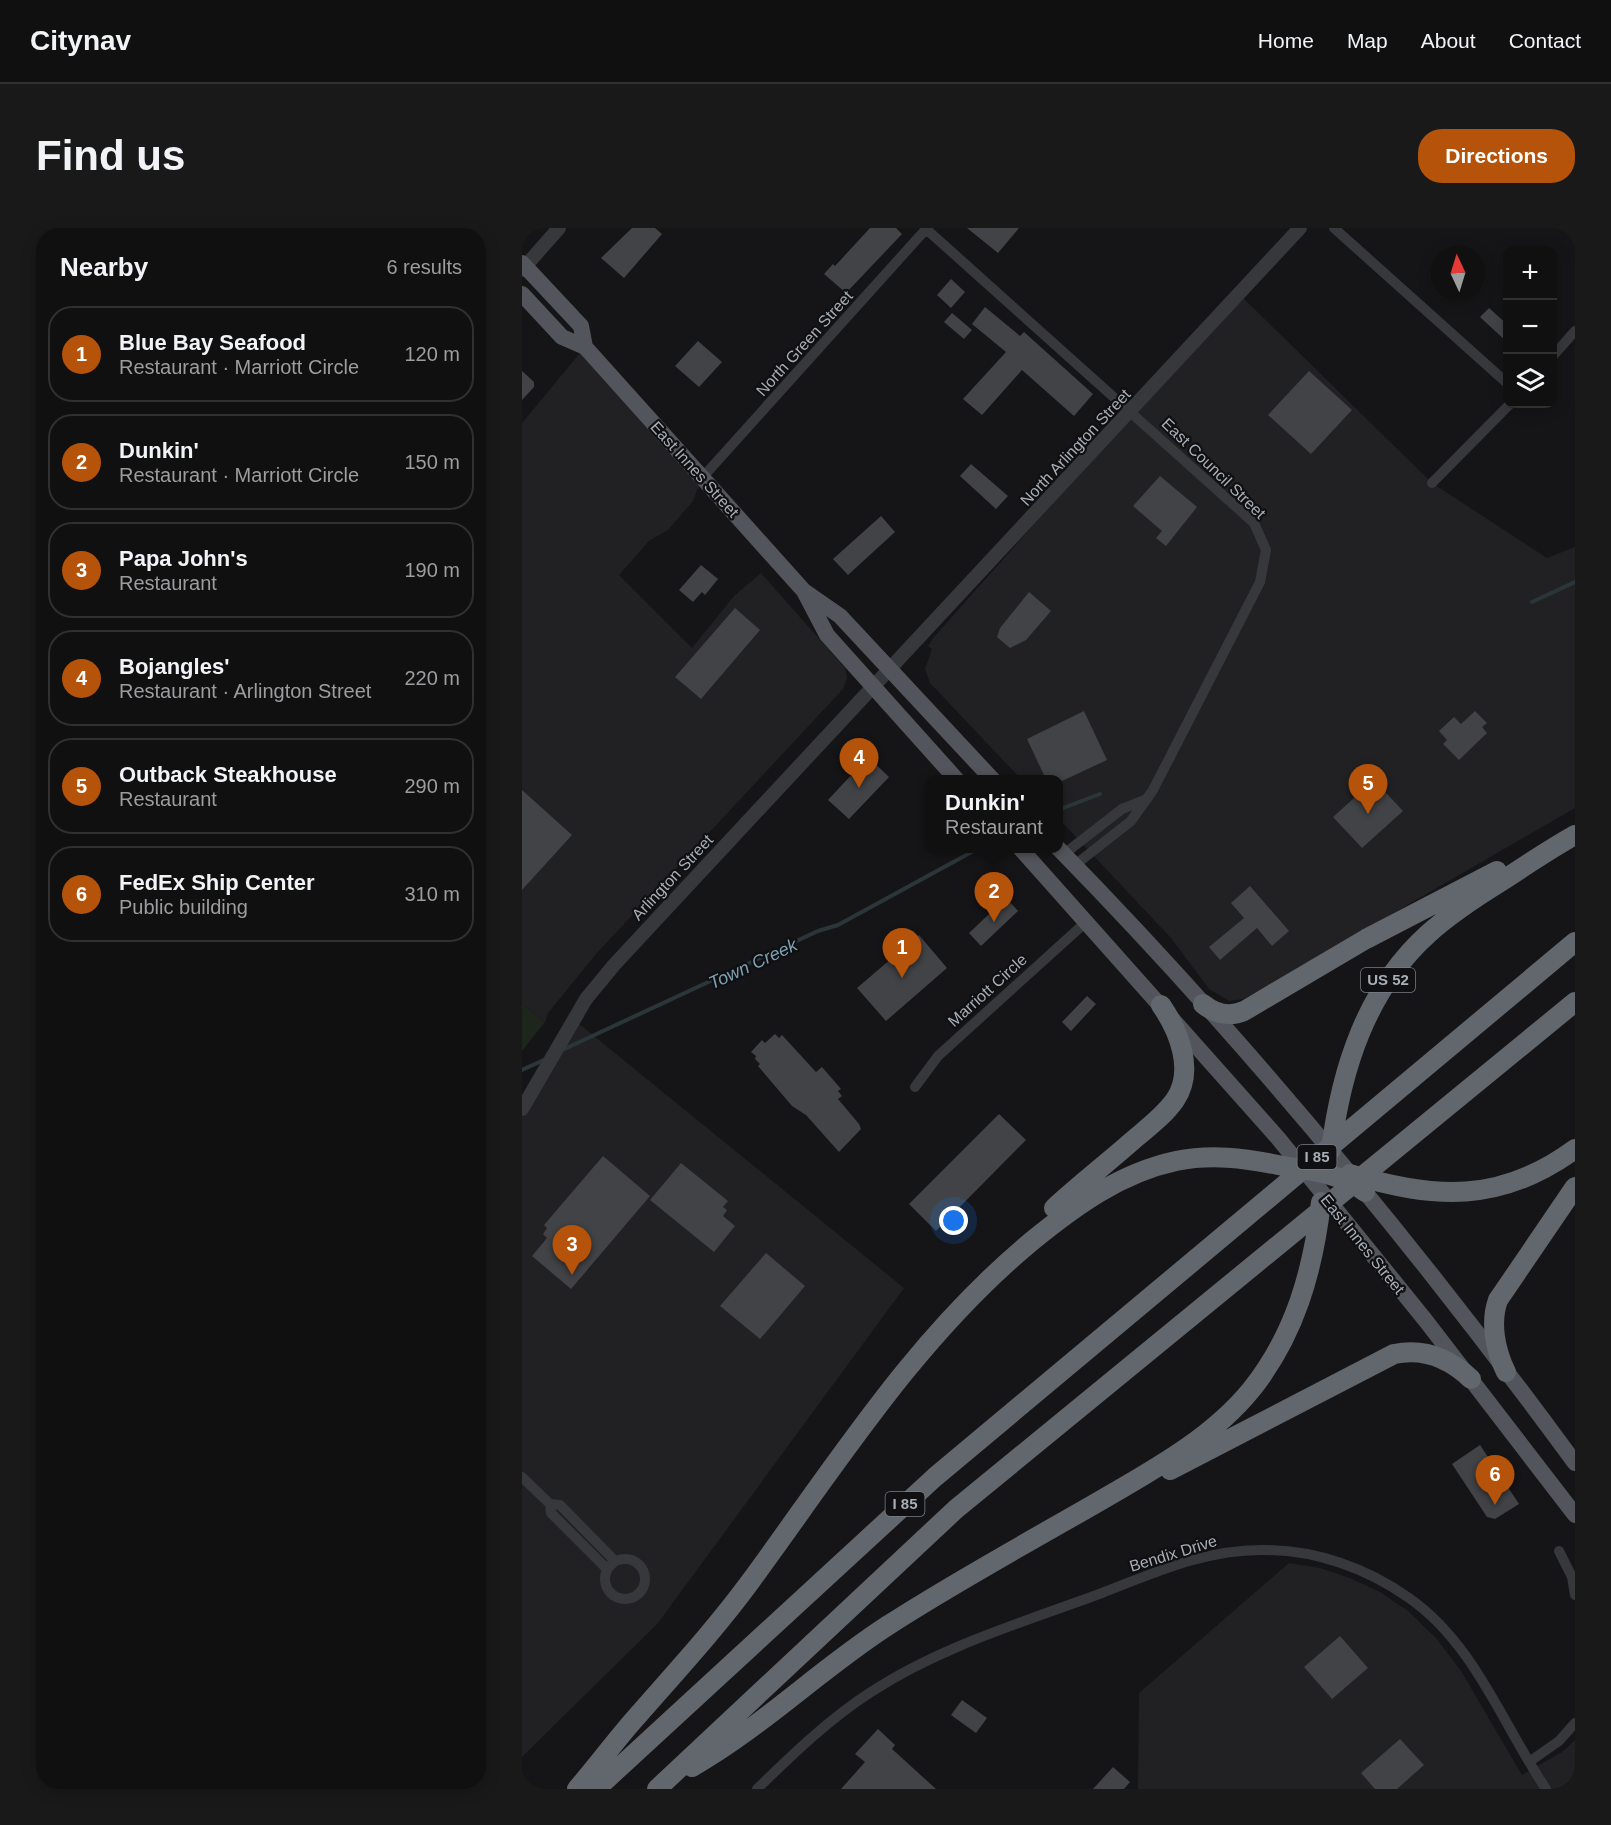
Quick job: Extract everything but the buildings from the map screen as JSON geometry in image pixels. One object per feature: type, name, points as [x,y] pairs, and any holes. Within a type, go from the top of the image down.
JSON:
[{"type":"highway","points":[[1203,1004],[1222,1014],[1244,1011],[1382,930],[1575,834]]},
{"type":"highway","name":"US 52","points":[[1324,1175],[1342,1089],[1355,1043],[1375,1000],[1396,969],[1419,942],[1451,915],[1575,834]]},
{"type":"highway","name":"I 85","points":[[596,1789],[934,1477],[1575,942]]},
{"type":"highway","name":"I 85","points":[[661,1785],[956,1509],[1575,1002]]},
{"type":"highway","points":[[578,1789],[722,1619],[893,1384],[951,1316],[1031,1229],[1174,1102],[1183,1079],[1184,1057],[1176,1033],[1161,1005]]},
{"type":"highway","points":[[661,1785],[741,1736],[827,1668],[886,1627],[1180,1451],[1228,1414],[1252,1388],[1285,1337],[1304,1294],[1314,1253],[1324,1175],[1316,1134]]},
{"type":"highway","points":[[1292,1155],[1324,1175],[1351,1175],[1419,1192],[1466,1192],[1524,1178],[1575,1149]]},
{"type":"highway","points":[[951,1316],[1053,1224],[1091,1196],[1134,1174],[1179,1160],[1215,1157],[1250,1160],[1324,1175],[1351,1183],[1365,1192]]},
{"type":"highway","points":[[1506,1372],[1496,1339],[1494,1318],[1498,1300],[1575,1187]]},
{"type":"highway","points":[[1034,1539],[1394,1354],[1418,1353],[1438,1357],[1457,1367],[1471,1379]]},
{"type":"main road","name":"East Innes Street","points":[[523,266],[581,327],[585,347]]},
{"type":"main road","name":"East Innes Street","points":[[522,294],[562,336],[585,347],[804,591],[840,616],[988,775]]},
{"type":"main road","name":"East Innes Street","points":[[804,591],[827,635],[952,775]]},
{"type":"main road","points":[[1024,853],[1292,1155]]},
{"type":"main road","points":[[1066,856],[1203,1004],[1316,1134]]},
{"type":"main road","name":"East Innes Street","points":[[1324,1175],[1471,1379],[1575,1515]]},
{"type":"main road","name":"East Innes Street","points":[[1351,1175],[1575,1463]]},
{"type":"street","points":[[523,266],[559,228]]},
{"type":"street","name":"East Council Street","points":[[926,228],[1254,523],[1266,549],[1260,582],[1179,744],[1147,799],[1131,821],[1066,856]]},
{"type":"street","name":"North Green Street","points":[[702,478],[926,228]]},
{"type":"street","name":"North Arlington Street","points":[[872,686],[1300,228]]},
{"type":"street","points":[[1334,228],[1503,380]]},
{"type":"street","points":[[1555,354],[1575,331]]},
{"type":"street","points":[[1432,483],[1506,408]]},
{"type":"street","name":"Arlington Street","points":[[522,1109],[586,999],[662,911],[872,686]]},
{"type":"street","points":[[1066,856],[1122,809],[1147,799]]},
{"type":"street","name":"Marriott Circle","points":[[915,1087],[938,1056],[1086,922]]},
{"type":"street","points":[[522,1477],[550,1504],[551,1513],[611,1565]]},
{"type":"street","name":"Bendix Drive","points":[[757,1789],[815,1734],[853,1704],[894,1678],[942,1654],[1178,1564],[1221,1553],[1264,1550],[1289,1551],[1334,1560],[1373,1577],[1410,1599],[1435,1618],[1462,1651],[1546,1789]]},
{"type":"street","points":[[1559,1551],[1568,1567],[1575,1595]]},
{"type":"street","points":[[1529,1762],[1559,1741],[1575,1723]]},
{"type":"shaded area","points":[[1239,294],[1432,483],[1547,558],[1575,547],[1575,808],[1257,992],[1243,999],[1229,1001],[1209,989],[1171,938],[1063,823],[1063,775],[1017,775],[930,683],[925,669],[932,649],[928,646]]},
{"type":"shaded area","points":[[585,347],[702,478],[693,501],[668,530],[649,541],[619,575],[692,648],[734,596],[761,573],[845,668],[847,678],[843,689],[596,954],[548,1013],[545,1022],[522,1004],[522,423]]},
{"type":"shaded area","points":[[522,1004],[545,1022],[522,1051]]},
{"type":"shaded area","points":[[573,1019],[904,1288],[658,1623],[522,1757],[522,1109]]},
{"type":"shaded area","points":[[1289,1563],[1320,1568],[1350,1578],[1380,1592],[1408,1611],[1436,1638],[1461,1671],[1522,1775],[1562,1752],[1575,1740],[1575,1789],[1138,1789],[1139,1693]]},
{"type":"waterway","name":"Town Creek","points":[[1532,602],[1575,582]]},
{"type":"waterway","name":"Town Creek","points":[[1063,808],[1100,794]]},
{"type":"waterway","name":"Town Creek","points":[[560,1051],[818,931],[838,925],[970,853]]},
{"type":"waterway","name":"Town Creek","points":[[522,1070],[546,1059]]},
{"type":"place","name":"Bojangles'","points":[[859,788]]},
{"type":"place","name":"Outback Steakhouse","points":[[1368,814]]},
{"type":"place","name":"Dunkin'","points":[[994,922]]},
{"type":"place","name":"Blue Bay Seafood","points":[[902,978]]},
{"type":"place","name":"Papa John's","points":[[572,1275]]},
{"type":"place","name":"FedEx Ship Center","points":[[1495,1505]]}]
